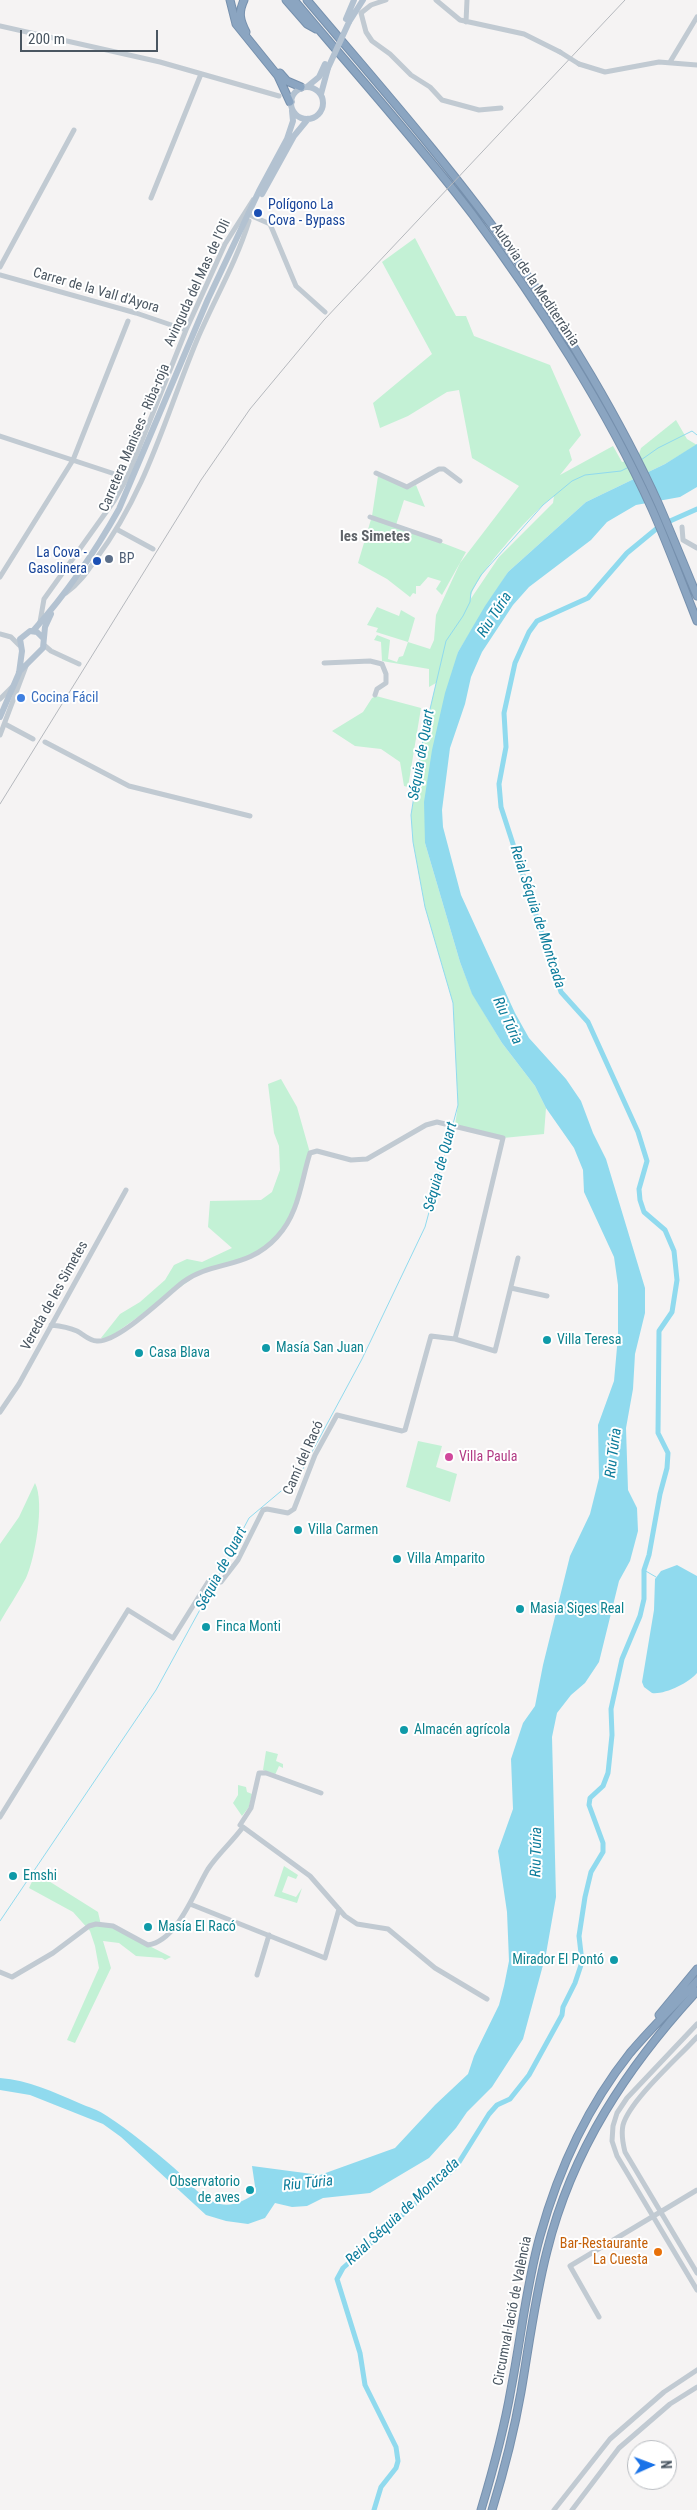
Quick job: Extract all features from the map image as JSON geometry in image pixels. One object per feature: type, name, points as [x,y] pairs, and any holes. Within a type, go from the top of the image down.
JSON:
[{"type":"highway","points":[[230,0],[236,24],[278,76],[290,102]]},
{"type":"highway","points":[[244,0],[240,8],[240,20],[246,34],[287,81],[304,87]]},
{"type":"highway","points":[[286,0],[307,24],[317,29]]},
{"type":"highway","name":"Autovia de la Mediterrània","points":[[294,0],[405,129],[473,215],[534,303],[604,410],[651,507],[697,620]]},
{"type":"highway","name":"Autovia de la Mediterrània","points":[[307,0],[445,164],[481,210],[542,297],[658,503],[697,596]]},
{"type":"highway","points":[[631,2052],[697,1969]]},
{"type":"highway","name":"Circumval·lació de València","points":[[481,2510],[506,2418],[534,2259],[551,2200],[583,2128],[631,2052],[697,1981]]},
{"type":"highway","name":"Circumval·lació de València","points":[[492,2510],[515,2422],[546,2251],[574,2170],[591,2134],[628,2074],[697,1991]]},
{"type":"main road","points":[[348,21],[354,0]]},
{"type":"main road","points":[[326,66],[321,94],[323,99],[321,110],[318,115],[308,119],[299,117],[292,111],[290,102],[293,93],[319,77],[348,21],[363,0]]},
{"type":"main road","points":[[304,87],[321,94]]},
{"type":"main road","name":"Carretera Manises - Riba-roja","points":[[55,606],[105,535],[128,490],[191,337],[259,191],[287,139],[293,121],[292,111]]},
{"type":"main road","name":"Carretera Manises - Riba-roja","points":[[222,270],[294,136],[308,119]]},
{"type":"main road","points":[[19,672],[21,636],[26,632],[33,631],[55,606]]},
{"type":"main road","points":[[0,717],[19,672],[42,645],[55,606]]},
{"type":"main road","points":[[33,631],[42,645]]},
{"type":"main road","points":[[20,648],[33,656]]},
{"type":"street","points":[[386,0],[371,5],[361,13],[366,32],[372,42],[390,54],[411,76],[430,88],[442,100],[479,110],[501,108]]},
{"type":"street","points":[[436,0],[466,22],[524,34],[579,64],[605,72],[646,63],[670,62],[697,66]]},
{"type":"street","points":[[466,22],[467,0]]},
{"type":"street","points":[[670,62],[697,17]]},
{"type":"street","points":[[0,26],[160,62],[279,96]]},
{"type":"street","points":[[151,198],[201,74]]},
{"type":"street","points":[[0,267],[74,130]]},
{"type":"street","name":"Avinguda del Mas de l'Oli","points":[[39,624],[44,600],[114,501],[127,478],[186,330],[226,244],[259,191]]},
{"type":"street","points":[[250,219],[270,224],[296,286],[325,312]]},
{"type":"street","name":"Avinguda del Mas de l'Oli","points":[[63,594],[76,586],[118,530],[137,494],[198,340],[237,255],[250,219]]},
{"type":"street","name":"Carrer de la Vall d'Ayora","points":[[0,275],[136,312],[186,330]]},
{"type":"street","points":[[0,576],[73,460],[128,321]]},
{"type":"street","points":[[0,436],[127,478]]},
{"type":"street","points":[[376,473],[407,487],[438,469],[444,470],[460,480]]},
{"type":"street","points":[[370,517],[440,541]]},
{"type":"street","points":[[682,528],[684,540],[697,548]]},
{"type":"street","points":[[118,530],[153,549]]},
{"type":"street","points":[[0,634],[11,637],[21,636]]},
{"type":"street","points":[[11,637],[20,648]]},
{"type":"street","points":[[42,645],[79,664]]},
{"type":"street","points":[[324,663],[370,661],[382,664],[386,674],[386,683],[378,688],[374,695]]},
{"type":"street","points":[[0,736],[26,664]]},
{"type":"street","points":[[0,699],[12,687]]},
{"type":"street","points":[[5,724],[33,739]]},
{"type":"street","points":[[45,742],[128,786],[250,816]]},
{"type":"street","points":[[51,1325],[70,1328],[98,1342],[117,1334],[191,1277],[241,1262],[268,1246],[279,1235],[293,1211],[310,1153],[317,1151],[351,1160],[367,1159],[426,1125],[445,1122],[503,1138],[455,1339],[495,1351],[518,1258]]},
{"type":"street","name":"Vereda de les Simetes","points":[[0,1412],[19,1384],[126,1190]]},
{"type":"street","points":[[511,1288],[547,1296]]},
{"type":"street","name":"Camí del Racó","points":[[0,1817],[128,1610],[173,1638],[208,1582],[222,1582],[238,1560],[263,1510],[288,1513],[294,1509],[315,1455],[336,1415],[402,1431],[405,1430],[431,1336],[455,1339]]},
{"type":"street","points":[[321,1793],[266,1773],[259,1773],[251,1808],[240,1825],[310,1876],[339,1909],[357,1924],[388,1929],[435,1968],[487,1999]]},
{"type":"street","points":[[0,1972],[12,1977],[53,1953],[89,1926],[101,1923],[118,1928],[141,1942],[153,1944],[168,1934],[190,1904],[209,1868],[243,1828]]},
{"type":"street","points":[[190,1904],[325,1958],[339,1909]]},
{"type":"street","points":[[257,1975],[269,1935]]},
{"type":"street","points":[[697,2024],[628,2098],[617,2113],[613,2126],[612,2141],[618,2156],[697,2290]]},
{"type":"street","points":[[697,2037],[634,2104],[623,2126],[625,2152],[697,2273]]},
{"type":"street","points":[[599,2318],[570,2266],[697,2190]]},
{"type":"street","points":[[554,2510],[610,2439],[664,2392],[697,2370]]},
{"type":"street","points":[[572,2510],[619,2448],[670,2404],[697,2386]]},
{"type":"green space","points":[[415,238],[456,316],[466,316],[474,336],[550,365],[581,435],[569,450],[572,460],[560,475],[613,446],[622,462],[638,457],[641,448],[676,420],[687,439],[697,445],[665,464],[586,502],[508,572],[458,652],[425,843],[460,962],[472,993],[502,1043],[535,1086],[546,1108],[544,1134],[503,1138],[455,1125],[458,1105],[453,1003],[425,907],[413,842],[411,815],[423,739],[436,683],[429,687],[429,669],[382,661],[381,642],[374,640],[377,635],[390,640],[388,659],[397,662],[399,657],[403,656],[408,642],[430,649],[434,640],[436,615],[460,563],[519,486],[472,458],[459,390],[447,392],[408,416],[380,428],[373,403],[432,354],[382,262]],"holes":[[[554,496],[553,503],[499,557],[470,600],[473,590],[492,561],[533,515]]]},
{"type":"green space","points":[[378,476],[408,489],[416,485],[425,507],[404,500],[396,525],[466,552],[442,595],[436,589],[441,581],[428,577],[420,586],[416,586],[416,594],[413,593],[410,597],[387,579],[358,563],[372,516]]},
{"type":"green space","points":[[377,607],[399,616],[401,610],[415,618],[408,642],[376,632],[378,628],[367,625]]},
{"type":"green space","points":[[376,696],[421,708],[408,787],[404,786],[400,762],[381,749],[355,746],[332,731],[363,712],[372,698]]},
{"type":"green space","points":[[281,1079],[297,1107],[310,1153],[290,1219],[268,1246],[255,1256],[200,1273],[107,1339],[101,1338],[120,1314],[140,1302],[165,1280],[174,1265],[187,1259],[202,1262],[232,1248],[208,1227],[210,1201],[261,1200],[272,1192],[280,1170],[279,1146],[274,1133],[268,1084]]},
{"type":"green space","points":[[418,1441],[442,1446],[436,1467],[457,1474],[450,1502],[406,1487]]},
{"type":"green space","points":[[35,1483],[38,1492],[39,1516],[33,1558],[26,1578],[0,1622],[0,1544],[19,1517]]},
{"type":"green space","points":[[266,1751],[278,1754],[276,1761],[283,1764],[283,1768],[279,1766],[275,1775],[263,1770]]},
{"type":"green space","points":[[238,1785],[246,1787],[247,1792],[252,1794],[249,1807],[242,1816],[233,1803],[238,1795]]},
{"type":"green space","points":[[284,1866],[298,1875],[296,1879],[288,1876],[282,1892],[296,1897],[302,1888],[297,1903],[274,1896]]},
{"type":"green space","points":[[36,1873],[98,1912],[101,1925],[108,1925],[171,1957],[165,1960],[162,1958],[136,1956],[119,1943],[103,1941],[111,1968],[75,2043],[67,2040],[99,1968],[95,1946],[90,1931],[73,1912],[29,1888]]},
{"type":"water","name":"Riu Túria","points":[[697,444],[697,487],[680,497],[636,505],[607,522],[591,540],[529,587],[513,605],[482,652],[471,677],[465,704],[450,748],[442,810],[443,827],[461,895],[515,1013],[529,1038],[566,1079],[581,1101],[593,1133],[606,1159],[645,1288],[645,1313],[635,1354],[633,1389],[626,1428],[628,1490],[637,1508],[638,1531],[630,1561],[619,1581],[599,1662],[585,1683],[571,1695],[557,1713],[552,1737],[556,1897],[546,1954],[523,2039],[492,2087],[467,2112],[456,2128],[429,2158],[370,2193],[323,2198],[307,2206],[292,2207],[275,2203],[265,2218],[248,2224],[226,2221],[206,2215],[121,2137],[103,2124],[30,2095],[0,2090],[0,2078],[21,2081],[41,2087],[101,2112],[149,2147],[206,2198],[220,2204],[230,2205],[256,2193],[252,2166],[320,2175],[395,2148],[435,2105],[468,2074],[474,2056],[499,2005],[509,1961],[507,1912],[498,1851],[513,1809],[511,1759],[523,1723],[535,1706],[543,1665],[570,1556],[590,1514],[599,1478],[598,1425],[614,1381],[618,1336],[618,1285],[614,1257],[584,1192],[583,1170],[574,1148],[546,1108],[535,1086],[502,1043],[472,994],[460,962],[425,843],[424,802],[432,750],[445,693],[458,652],[508,572],[586,502],[665,464]]},
{"type":"water","points":[[677,1565],[697,1576],[697,1673],[676,1688],[652,1693],[644,1687],[642,1682],[654,1610],[655,1579],[661,1571]]},
{"type":"waterway","name":"Séquia de Quart","points":[[641,460],[658,448],[692,431],[697,435]]},
{"type":"waterway","name":"Séquia de Quart","points":[[453,1124],[458,1105],[453,1003],[425,907],[413,842],[411,815],[423,739],[446,641],[463,616],[470,602],[471,592],[481,575],[543,505],[572,481],[585,475],[621,471],[629,467]]},
{"type":"waterway","name":"Reial Séquia de Montcada","points":[[374,2510],[381,2487],[396,2468],[398,2461],[396,2447],[365,2385],[360,2353],[337,2279],[343,2268],[456,2167],[489,2114],[497,2105],[510,2099],[529,2075],[562,2015],[563,2007],[575,1983],[582,1962],[579,1936],[591,1872],[603,1852],[603,1843],[589,1805],[590,1798],[603,1786],[608,1773],[612,1735],[611,1709],[622,1659],[640,1616],[644,1599],[644,1570],[649,1555],[660,1494],[667,1468],[668,1453],[658,1433],[659,1331],[672,1312],[677,1280],[674,1251],[665,1230],[644,1212],[639,1189],[647,1161],[638,1132],[588,1022],[561,992],[501,807],[499,784],[506,747],[504,713],[515,663],[529,632],[537,621],[588,598],[627,553],[661,525],[697,509]]},
{"type":"waterway","name":"Séquia de Quart","points":[[216,1581],[249,1518],[299,1476],[362,1359],[425,1227],[452,1127]]},
{"type":"waterway","points":[[644,1570],[656,1577]]},
{"type":"waterway","name":"Séquia de Quart","points":[[0,1921],[156,1690],[214,1584]]},
{"type":"railway","points":[[0,804],[201,480],[250,409],[324,320],[625,0]]},
{"type":"place","name":"Polígono La Cova - Bypass","points":[[258,213]]},
{"type":"place","name":"BP","points":[[109,559]]},
{"type":"place","name":"La Cova - Gasolinera","points":[[97,561]]},
{"type":"place","name":"Cocina Fácil","points":[[21,698]]},
{"type":"place","name":"Villa Teresa","points":[[547,1340]]},
{"type":"place","name":"Masía San Juan","points":[[266,1348]]},
{"type":"place","name":"Casa Blava","points":[[139,1353]]},
{"type":"place","name":"Villa Paula","points":[[449,1457]]},
{"type":"place","name":"Villa Carmen","points":[[298,1530]]},
{"type":"place","name":"Villa Amparito","points":[[397,1559]]},
{"type":"place","name":"Masia Siges Real","points":[[520,1609]]},
{"type":"place","name":"Finca Monti","points":[[206,1627]]},
{"type":"place","name":"Almacén agrícola","points":[[404,1730]]},
{"type":"place","name":"Emshi","points":[[13,1876]]},
{"type":"place","name":"Masía El Racó","points":[[148,1927]]},
{"type":"place","name":"Mirador El Pontó","points":[[614,1960]]},
{"type":"place","name":"Observatorio de aves","points":[[250,2190]]},
{"type":"place","name":"Bar-Restaurante La Cuesta","points":[[658,2252]]},
{"type":"district","name":"les Simetes","points":[[375,537]]}]
